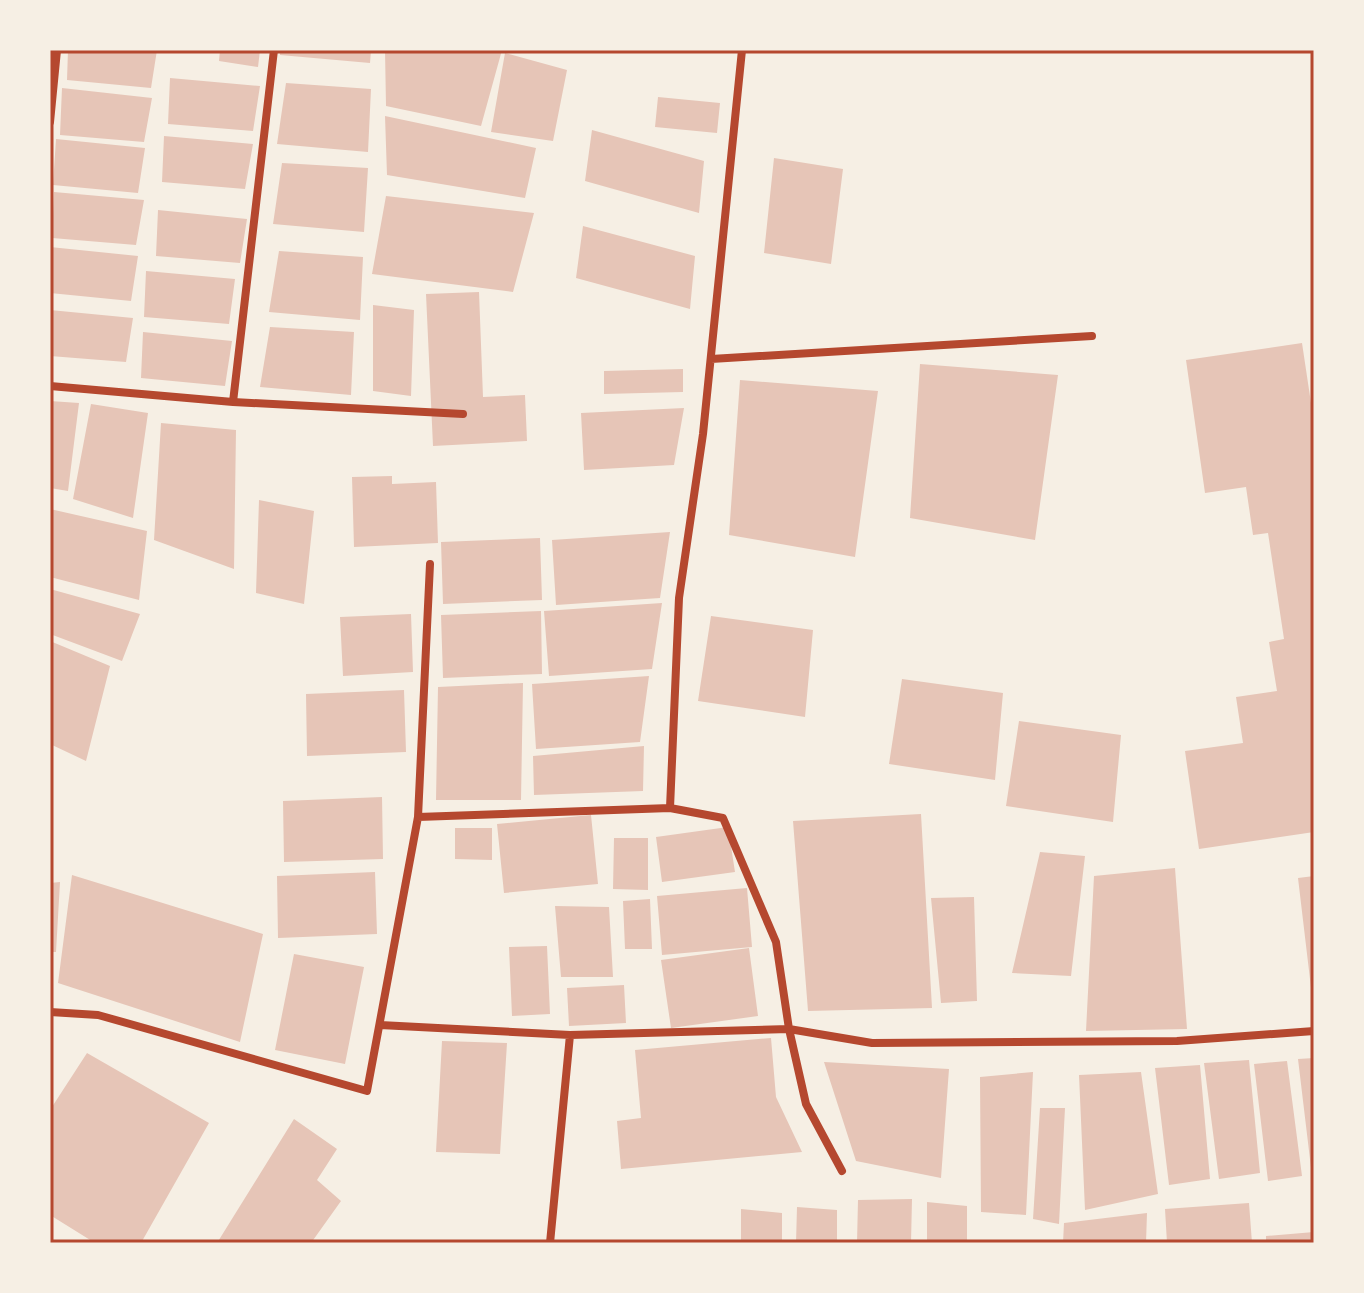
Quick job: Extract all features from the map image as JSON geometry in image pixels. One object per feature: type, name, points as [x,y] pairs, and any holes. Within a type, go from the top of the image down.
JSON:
[{"type":"street","points":[[50,122],[57,50]]},
{"type":"street","points":[[233,402],[274,50]]},
{"type":"street","points":[[670,808],[679,598],[711,359],[742,50]]},
{"type":"street","points":[[711,359],[1092,336]]},
{"type":"street","points":[[50,386],[233,402],[463,414]]},
{"type":"street","points":[[50,1012],[98,1015],[367,1091],[418,817],[430,564]]},
{"type":"street","points":[[418,817],[670,808],[723,818],[776,942],[789,1029],[806,1104],[842,1171]]},
{"type":"street","points":[[380,1025],[570,1035],[789,1029],[872,1043],[965,1044],[1177,1041],[1314,1031]]},
{"type":"street","points":[[550,1243],[570,1035]]},
{"type":"building","points":[[68,50],[157,50],[151,88],[67,80]]},
{"type":"building","points":[[220,50],[260,50],[258,67],[219,61]]},
{"type":"building","points":[[280,50],[371,50],[370,63],[280,55]]},
{"type":"building","points":[[385,50],[502,50],[481,126],[386,106]]},
{"type":"building","points":[[505,53],[567,70],[553,141],[491,132]]},
{"type":"building","points":[[170,78],[260,86],[253,131],[168,124]]},
{"type":"building","points":[[286,83],[371,89],[368,152],[277,144]]},
{"type":"building","points":[[62,88],[152,98],[144,142],[60,135]]},
{"type":"building","points":[[658,97],[720,103],[717,133],[655,127]]},
{"type":"building","points":[[385,116],[536,148],[525,198],[387,175]]},
{"type":"building","points":[[592,130],[704,161],[699,213],[585,181]]},
{"type":"building","points":[[164,136],[253,144],[245,189],[162,182]]},
{"type":"building","points":[[56,139],[145,148],[138,193],[53,185]]},
{"type":"building","points":[[774,158],[843,169],[831,264],[764,253]]},
{"type":"building","points":[[282,163],[368,168],[364,232],[273,224]]},
{"type":"building","points":[[54,192],[144,200],[136,245],[52,238]]},
{"type":"building","points":[[386,196],[534,213],[513,292],[372,274]]},
{"type":"building","points":[[158,210],[247,219],[240,263],[156,256]]},
{"type":"building","points":[[583,226],[695,256],[690,309],[576,278]]},
{"type":"building","points":[[50,247],[138,256],[131,301],[50,293]]},
{"type":"building","points":[[279,251],[363,257],[360,320],[269,312]]},
{"type":"building","points":[[146,271],[235,279],[229,324],[144,317]]},
{"type":"building","points":[[479,292],[483,397],[525,395],[527,441],[433,446],[426,294]]},
{"type":"building","points":[[373,305],[414,310],[411,396],[373,391]]},
{"type":"building","points":[[50,310],[133,318],[126,362],[50,356]]},
{"type":"building","points":[[270,327],[354,332],[351,395],[260,387]]},
{"type":"building","points":[[143,332],[232,341],[225,386],[141,378]]},
{"type":"building","points":[[1302,343],[1311,403],[1314,403],[1314,832],[1199,849],[1185,751],[1243,743],[1236,697],[1277,691],[1269,642],[1284,639],[1268,533],[1253,535],[1246,487],[1205,493],[1186,360]]},
{"type":"building","points":[[920,364],[1058,375],[1035,540],[910,518]]},
{"type":"building","points":[[683,369],[683,392],[604,394],[604,371]]},
{"type":"building","points":[[740,380],[878,391],[855,557],[729,535]]},
{"type":"building","points":[[50,401],[79,403],[68,491],[50,488]]},
{"type":"building","points":[[91,404],[148,413],[133,518],[73,499]]},
{"type":"building","points":[[684,408],[674,465],[584,470],[581,413]]},
{"type":"building","points":[[161,423],[236,430],[234,569],[154,540]]},
{"type":"building","points":[[392,476],[392,484],[436,482],[438,543],[354,547],[352,477]]},
{"type":"building","points":[[259,500],[314,511],[304,604],[256,593]]},
{"type":"building","points":[[50,509],[147,531],[139,600],[50,577]]},
{"type":"building","points":[[670,532],[660,598],[556,605],[552,540]]},
{"type":"building","points":[[540,538],[542,600],[443,604],[441,542]]},
{"type":"building","points":[[50,589],[140,614],[122,661],[50,634]]},
{"type":"building","points":[[662,603],[652,669],[549,676],[544,611]]},
{"type":"building","points":[[541,611],[542,674],[443,678],[441,615]]},
{"type":"building","points":[[411,614],[413,672],[343,676],[340,617]]},
{"type":"building","points":[[711,616],[813,630],[805,717],[698,701]]},
{"type":"building","points":[[50,641],[110,666],[86,761],[50,744]]},
{"type":"building","points":[[649,676],[640,742],[536,749],[532,684]]},
{"type":"building","points":[[902,679],[1003,693],[995,780],[889,764]]},
{"type":"building","points":[[523,683],[521,800],[436,800],[438,687]]},
{"type":"building","points":[[404,690],[406,752],[307,756],[306,694]]},
{"type":"building","points":[[1019,721],[1121,735],[1113,822],[1006,806]]},
{"type":"building","points":[[644,746],[643,791],[534,795],[533,756]]},
{"type":"building","points":[[382,797],[383,859],[284,862],[283,801]]},
{"type":"building","points":[[921,814],[932,1008],[808,1011],[793,821]]},
{"type":"building","points":[[591,815],[598,884],[504,893],[497,824]]},
{"type":"building","points":[[728,827],[735,872],[662,882],[656,837]]},
{"type":"building","points":[[455,828],[492,828],[492,860],[455,859]]},
{"type":"building","points":[[614,838],[648,838],[648,890],[613,889]]},
{"type":"building","points":[[1040,852],[1085,856],[1071,976],[1012,973]]},
{"type":"building","points":[[1175,868],[1187,1029],[1086,1031],[1094,876]]},
{"type":"building","points":[[375,872],[377,934],[278,938],[277,876]]},
{"type":"building","points":[[72,875],[263,934],[240,1042],[58,983]]},
{"type":"building","points":[[1314,876],[1314,996],[1312,996],[1298,878]]},
{"type":"building","points":[[60,882],[56,952],[50,952],[50,883]]},
{"type":"building","points":[[747,888],[752,947],[662,955],[657,896]]},
{"type":"building","points":[[974,897],[977,1001],[941,1003],[931,898]]},
{"type":"building","points":[[650,899],[652,949],[625,949],[623,901]]},
{"type":"building","points":[[555,906],[609,907],[613,977],[561,977]]},
{"type":"building","points":[[547,946],[550,1014],[512,1016],[509,947]]},
{"type":"building","points":[[749,948],[758,1016],[671,1028],[661,960]]},
{"type":"building","points":[[294,954],[364,967],[345,1064],[275,1050]]},
{"type":"building","points":[[624,985],[626,1023],[569,1026],[567,988]]},
{"type":"building","points":[[771,1038],[776,1097],[802,1152],[621,1169],[617,1121],[641,1118],[635,1050]]},
{"type":"building","points":[[442,1041],[507,1043],[500,1154],[436,1152]]},
{"type":"building","points":[[87,1053],[209,1123],[141,1243],[95,1243],[50,1215],[50,1110]]},
{"type":"building","points":[[1314,1058],[1314,1176],[1312,1176],[1298,1059]]},
{"type":"building","points":[[1249,1060],[1260,1173],[1219,1179],[1204,1063]]},
{"type":"building","points":[[1287,1061],[1302,1176],[1268,1181],[1254,1064]]},
{"type":"building","points":[[824,1062],[949,1069],[941,1178],[856,1161]]},
{"type":"building","points":[[1200,1065],[1210,1179],[1169,1185],[1155,1068]]},
{"type":"building","points":[[1033,1072],[1026,1215],[981,1212],[980,1077]]},
{"type":"building","points":[[1141,1072],[1158,1194],[1085,1210],[1079,1075]]},
{"type":"building","points":[[1040,1108],[1065,1108],[1059,1224],[1033,1219]]},
{"type":"building","points":[[294,1119],[337,1149],[317,1180],[341,1201],[311,1243],[217,1243]]},
{"type":"building","points":[[912,1199],[911,1243],[857,1243],[858,1200]]},
{"type":"building","points":[[927,1202],[967,1206],[967,1243],[927,1243]]},
{"type":"building","points":[[1249,1203],[1252,1243],[1167,1243],[1165,1209]]},
{"type":"building","points":[[797,1207],[837,1210],[837,1243],[796,1243]]},
{"type":"building","points":[[741,1209],[782,1213],[782,1243],[741,1243]]},
{"type":"building","points":[[1147,1213],[1146,1243],[1063,1243],[1064,1223]]},
{"type":"building","points":[[1314,1232],[1314,1243],[1266,1243],[1266,1236]]}]
